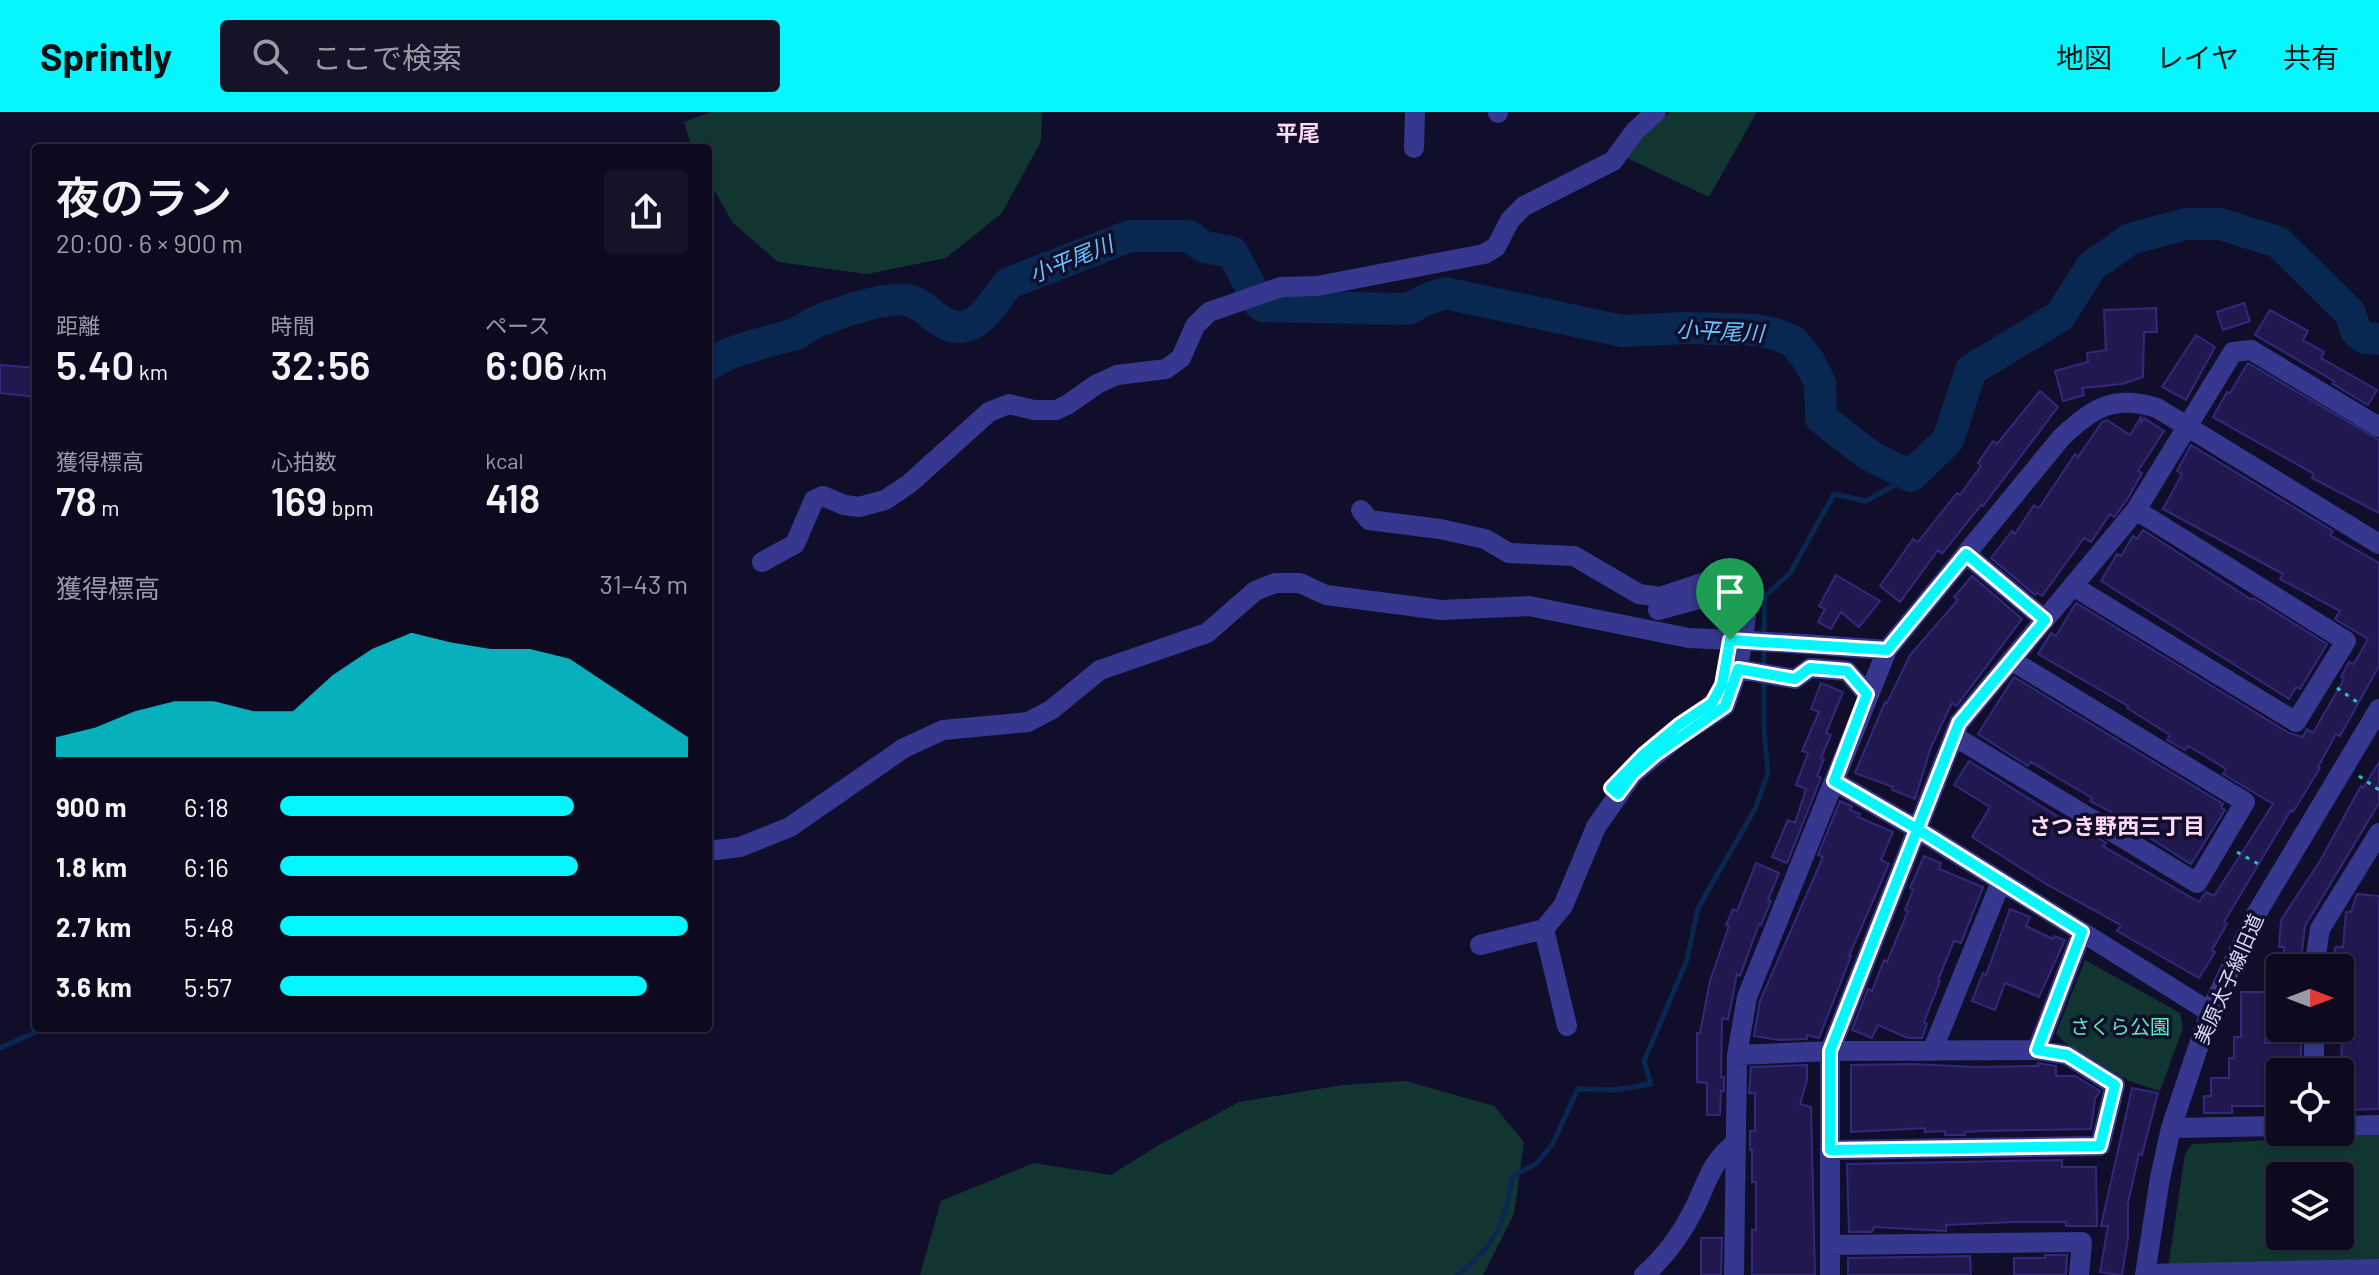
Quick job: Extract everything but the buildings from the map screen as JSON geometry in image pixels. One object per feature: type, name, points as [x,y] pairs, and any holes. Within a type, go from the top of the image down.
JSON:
[{"type":"street","points":[[1414,148],[1415,112]]},
{"type":"street","points":[[762,562],[795,544],[814,500],[823,496],[844,505],[859,507],[885,500],[909,484],[989,412],[1009,404],[1034,410],[1056,410],[1117,375],[1166,369],[1181,358],[1195,326],[1209,312],[1281,287],[1317,286],[1484,254],[1496,247],[1510,220],[1524,206],[1613,161],[1635,131],[1656,112]]},
{"type":"street","points":[[1830,1275],[1830,1051],[1959,723],[2136,510],[2233,352],[2251,350],[2379,427]]},
{"type":"street","points":[[1734,1275],[1737,1055],[1747,997],[1887,650],[2061,438],[2096,408],[2118,402],[2140,402],[2157,408],[2379,544]]},
{"type":"street","points":[[1361,510],[1369,520],[1440,529],[1485,539],[1509,553],[1574,556],[1639,594],[1660,597],[1726,575],[1738,579],[1746,617],[1741,669],[1725,706],[1656,754],[1633,774],[1596,827],[1563,906],[1544,929],[1480,945]]},
{"type":"street","points":[[2073,586],[2296,722],[2346,641],[2136,510]]},
{"type":"street","points":[[1966,554],[2045,620]]},
{"type":"street","points":[[1574,556],[1582,572],[1637,607],[1660,610],[1718,594],[1729,605],[1732,616],[1732,640],[1722,685],[1712,703],[1643,755],[1611,788],[1618,794]]},
{"type":"street","points":[[712,850],[740,847],[790,827],[904,748],[943,730],[970,725],[1028,722],[1051,710],[1100,670],[1207,633],[1255,591],[1275,583],[1300,583],[1326,595],[1441,610],[1529,606],[1689,638],[1887,650]]},
{"type":"street","points":[[1954,736],[2197,883],[2245,802],[2011,660]]},
{"type":"street","points":[[1741,669],[1795,679],[1810,668],[1847,671],[1867,694]]},
{"type":"street","name":"美原太子線旧道","points":[[2145,1274],[2171,1128],[2210,1012],[2255,916],[2373,709]]},
{"type":"street","points":[[1834,781],[1917,829],[2210,1012]]},
{"type":"street","points":[[2316,954],[2320,929],[2379,833]]},
{"type":"street","points":[[1932,1051],[2001,882]]},
{"type":"street","points":[[1544,929],[1567,1026]]},
{"type":"street","points":[[2037,1050],[2082,932]]},
{"type":"street","points":[[1737,1055],[1830,1051],[2037,1050],[2067,1055],[2115,1085],[2100,1146],[1830,1150]]},
{"type":"street","points":[[2354,1126],[2379,1125]]},
{"type":"street","points":[[2171,1128],[2266,1126]]},
{"type":"street","points":[[1644,1275],[1661,1260],[1693,1212],[1719,1156],[1734,1144]]},
{"type":"street","points":[[1830,1245],[2082,1242],[2079,1275]]},
{"type":"street","points":[[2145,1274],[2379,1269]]},
{"type":"path","points":[[2324,679],[2373,709]]},
{"type":"path","points":[[2357,774],[2379,790]]},
{"type":"path","points":[[2222,844],[2268,870]]},
{"type":"green space","points":[[711,112],[1042,112],[1041,141],[1002,213],[946,258],[867,274],[778,262],[733,223],[712,186],[712,144],[691,144],[684,122]]},
{"type":"green space","points":[[1671,112],[1757,112],[1709,197],[1627,158],[1644,132]]},
{"type":"green space","name":"さくら公園","points":[[2085,960],[2180,1013],[2183,1028],[2160,1091],[2129,1081],[2064,1042],[2056,1033]]},
{"type":"green space","points":[[1406,1081],[1494,1106],[1524,1142],[1514,1214],[1483,1275],[920,1275],[941,1201],[1034,1163],[1111,1175],[1239,1102],[1343,1085]]},
{"type":"green space","points":[[2379,1135],[2379,1275],[2167,1275],[2185,1154],[2192,1144],[2266,1140],[2266,1146],[2354,1146],[2354,1136]]},
{"type":"waterway","name":"小平尾川","points":[[1259,303],[1263,306],[1408,309],[1445,293],[1622,331],[1686,328],[1756,330],[1775,334],[1793,341],[1809,361],[1820,383],[1821,418],[1869,455],[1911,476],[1948,440],[1971,370],[2060,316],[2091,267],[2130,239],[2186,224],[2220,224],[2278,242],[2350,313],[2356,331],[2365,338],[2379,339]]},
{"type":"waterway","name":"小平尾川","points":[[712,363],[739,350],[795,334],[836,314],[885,301],[914,302],[949,326],[966,326],[985,314],[1009,283],[1130,236],[1189,236],[1204,247],[1232,252],[1253,291]]},
{"type":"waterway","points":[[1764,637],[1765,596],[1790,573],[1834,494],[1866,501],[1911,476]]},
{"type":"waterway","points":[[1764,647],[1764,669]]},
{"type":"waterway","points":[[1457,1275],[1489,1244],[1502,1220],[1512,1176],[1536,1164],[1552,1145],[1578,1089],[1615,1090],[1651,1084],[1644,1061],[1687,960],[1698,908],[1755,809],[1768,773],[1764,679]]},
{"type":"waterway","points":[[0,1048],[36,1032]]},
{"type":"district","name":"平尾","points":[[1298,133]]},
{"type":"district","name":"さつき野西三丁目","points":[[2117,826]]},
{"type":"route","points":[[1730,640],[1722,685],[1712,703],[1643,755],[1611,788],[1618,794],[1633,774],[1656,754],[1725,706],[1738,669],[1795,679],[1810,668],[1847,671],[1867,694],[1834,781],[1917,829],[2082,932],[2037,1050],[2067,1055],[2115,1085],[2100,1146],[1830,1150],[1830,1051],[1874,940],[1917,829],[1959,723],[2045,620],[1966,554],[1887,650],[1730,640]]}]
